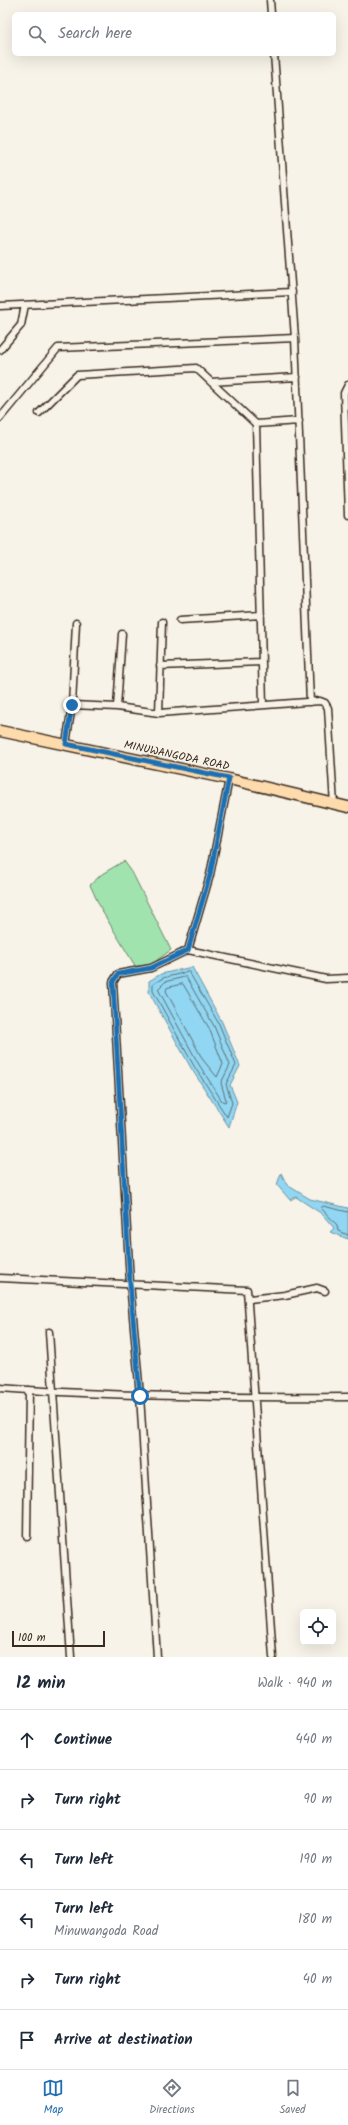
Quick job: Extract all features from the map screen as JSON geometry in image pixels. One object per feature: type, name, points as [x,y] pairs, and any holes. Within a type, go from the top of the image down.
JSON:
[{"type":"main road","name":"MINUWANGODA ROAD","points":[[0,731],[229,778],[334,805],[348,807]]},
{"type":"street","points":[[270,0],[271,12]]},
{"type":"street","points":[[274,56],[295,338],[310,702]]},
{"type":"street","points":[[0,306],[292,292]]},
{"type":"street","points":[[0,350],[21,325],[25,305]]},
{"type":"street","points":[[0,418],[58,348],[295,338]]},
{"type":"street","points":[[39,413],[77,375],[196,368],[256,424],[263,705]]},
{"type":"street","points":[[211,382],[297,377]]},
{"type":"street","points":[[348,385],[344,393],[347,435],[348,515]]},
{"type":"street","points":[[256,424],[299,421]]},
{"type":"street","points":[[180,620],[261,615]]},
{"type":"street","points":[[159,713],[162,622]]},
{"type":"street","points":[[66,744],[72,705],[76,623]]},
{"type":"street","points":[[117,707],[122,634]]},
{"type":"street","points":[[160,666],[262,662]]},
{"type":"street","points":[[72,705],[117,707],[159,713],[263,705],[287,705],[320,701],[325,703],[328,708],[334,805]]},
{"type":"street","points":[[188,950],[210,875],[229,778]]},
{"type":"street","points":[[157,1657],[140,1396],[130,1284],[113,982],[118,974],[151,968],[188,950],[326,979],[348,978]]},
{"type":"street","points":[[0,1278],[247,1290],[249,1300],[273,1657]]},
{"type":"street","points":[[249,1300],[285,1295],[317,1288],[325,1291]]},
{"type":"street","points":[[49,1332],[71,1657]]},
{"type":"street","points":[[0,1388],[140,1396],[255,1398],[348,1397]]},
{"type":"street","points":[[27,1537],[29,1390]]},
{"type":"green space","points":[[124,861],[132,872],[171,950],[157,960],[156,965],[136,966],[134,964],[102,911],[90,885],[102,874]]},
{"type":"water","points":[[192,967],[222,1022],[240,1066],[230,1085],[237,1102],[229,1127],[191,1068],[149,992],[149,981],[161,974]]},
{"type":"water","points":[[281,1173],[287,1185],[310,1199],[348,1208],[348,1239],[330,1232],[334,1228],[322,1214],[296,1197],[290,1200],[277,1185]]},
{"type":"route","points":[[72,705],[66,744],[229,778],[210,875],[188,950],[151,968],[118,974],[113,982],[130,1284],[140,1396]]}]
